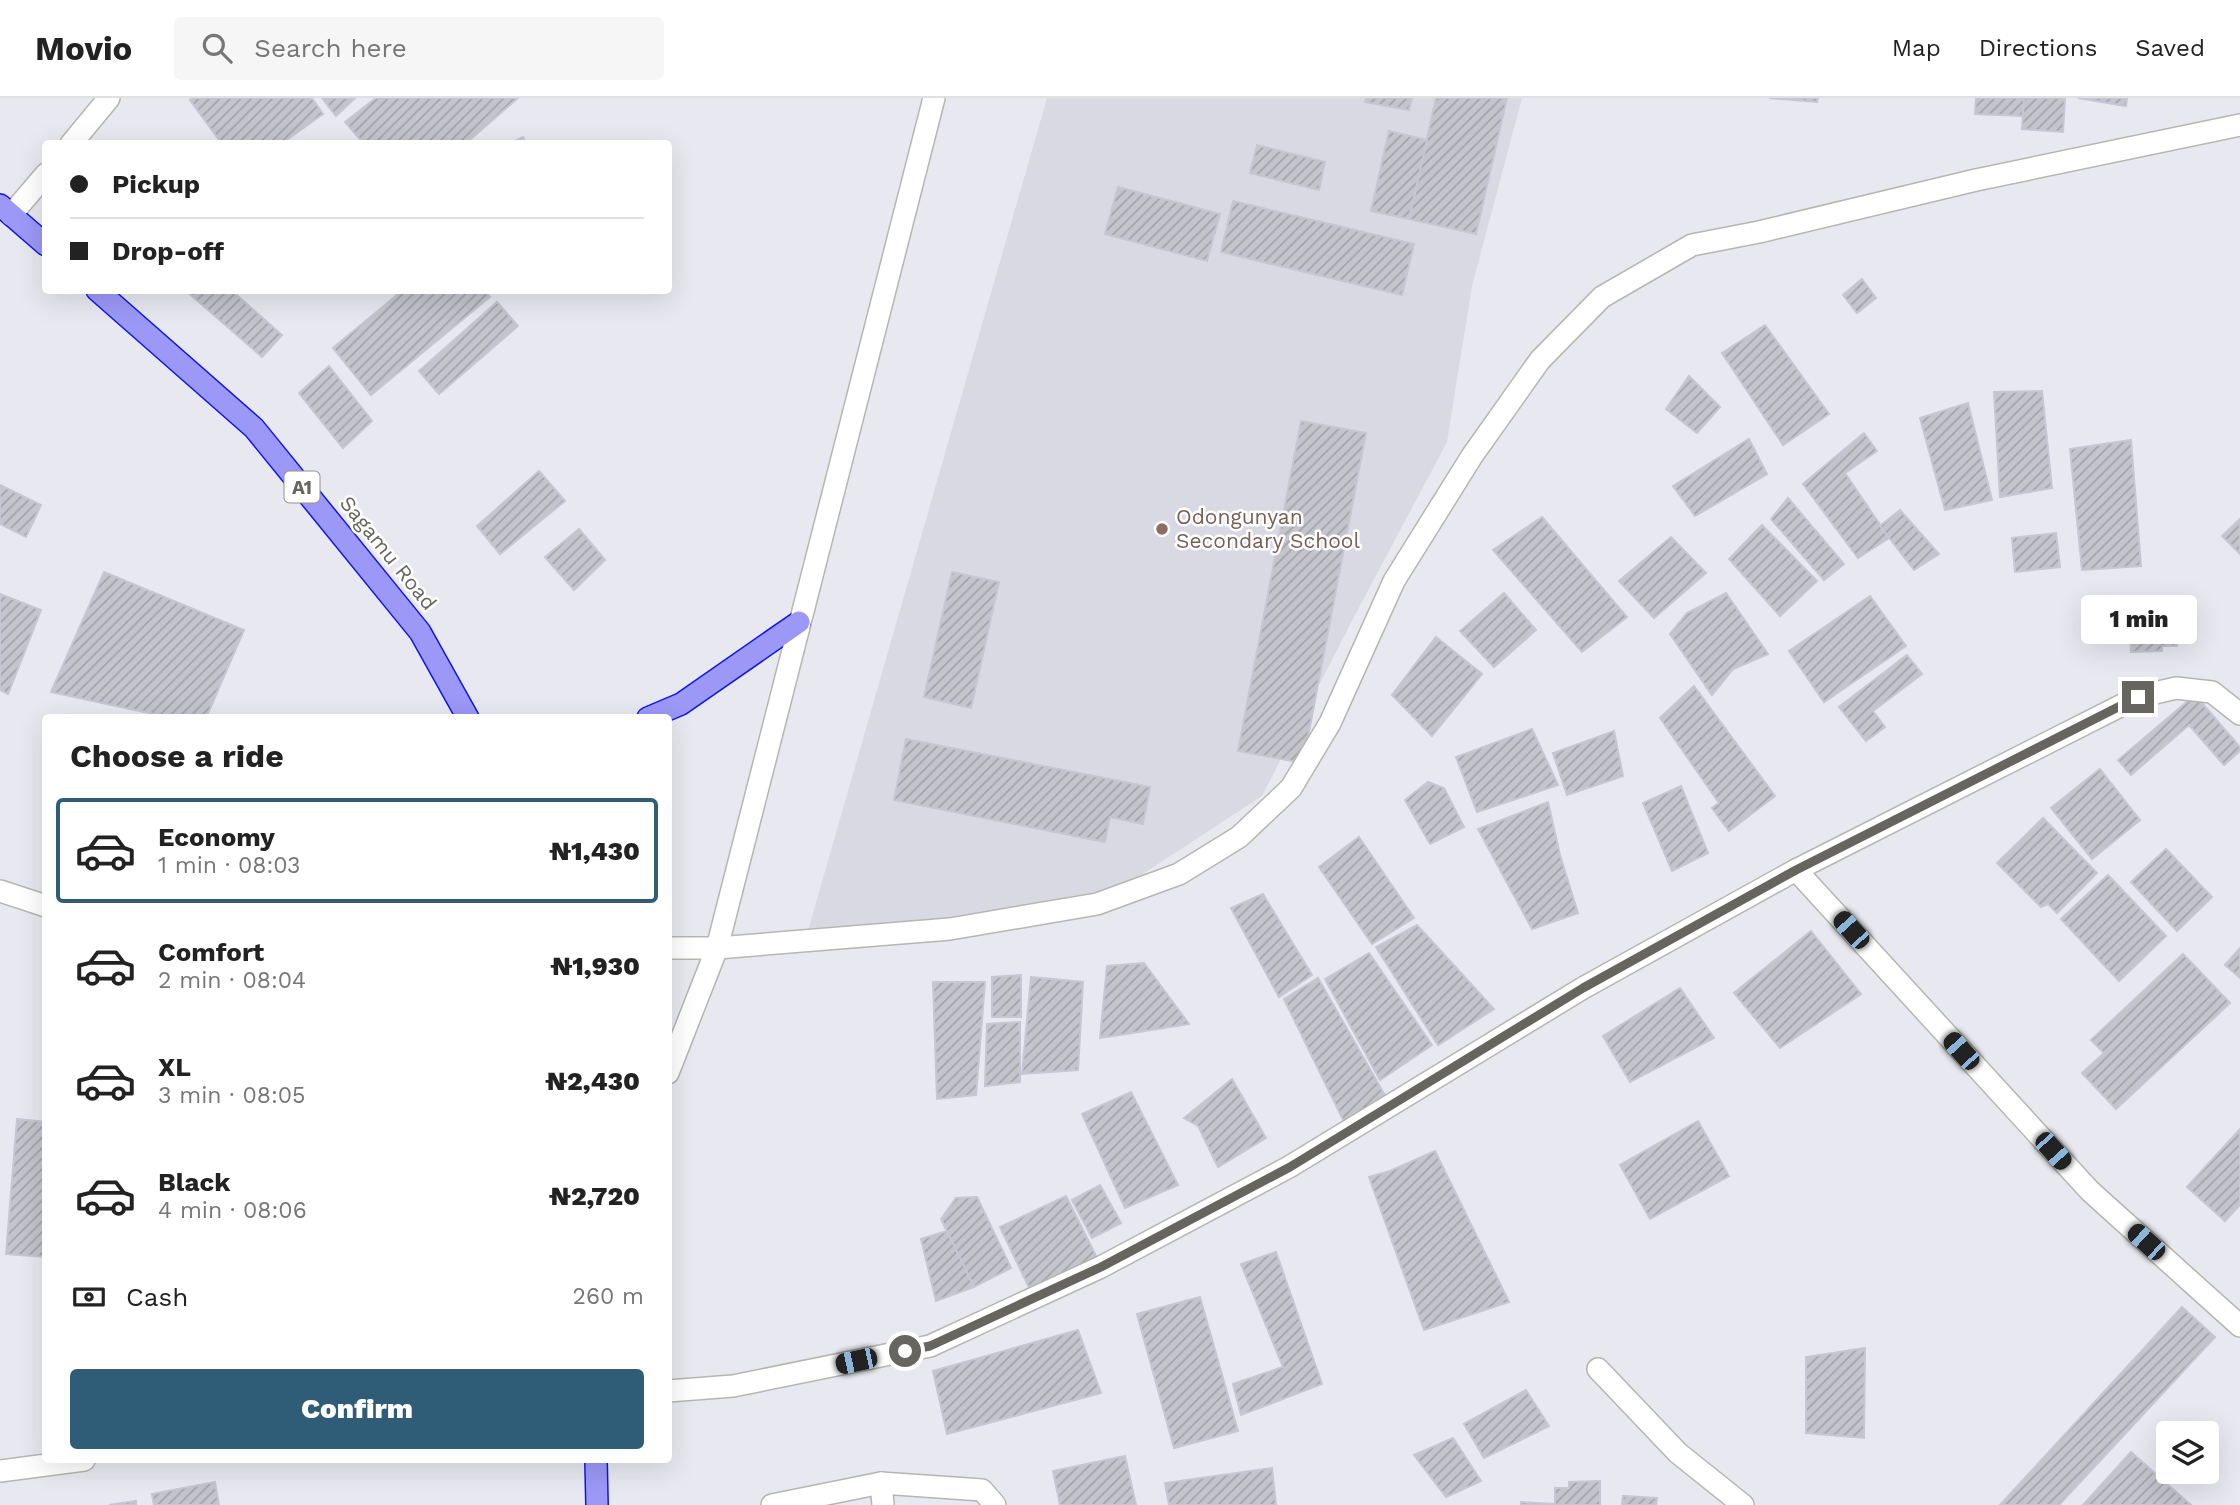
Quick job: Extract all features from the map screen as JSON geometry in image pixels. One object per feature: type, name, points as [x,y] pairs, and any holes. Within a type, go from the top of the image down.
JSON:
[{"type":"highway","points":[[6,210],[42,242]]},
{"type":"highway","name":"Sagamu Road","points":[[102,294],[254,428],[420,632],[466,714]]},
{"type":"highway","points":[[657,714],[681,704],[740,666],[799,622]]},
{"type":"highway","points":[[596,1463],[597,1505]]},
{"type":"street","points":[[74,140],[109,98]]},
{"type":"street","points":[[672,1063],[717,948],[934,98]]},
{"type":"street","points":[[672,948],[717,948],[950,929],[1097,904],[1179,874],[1239,837],[1291,788],[1330,723],[1394,581],[1472,456],[1540,360],[1602,296],[1692,245],[1759,232],[1976,180],[2240,125]]},
{"type":"street","points":[[6,210],[42,178]]},
{"type":"street","points":[[672,1391],[733,1386],[930,1346],[1101,1267],[1290,1167],[1583,988],[1796,870],[2138,697],[2176,688],[2212,692],[2240,714]]},
{"type":"street","points":[[1796,870],[2090,1191],[2240,1326]]},
{"type":"street","points":[[0,891],[42,905]]},
{"type":"street","points":[[1598,1369],[1678,1453],[1743,1505]]},
{"type":"street","points":[[0,1471],[61,1463]]},
{"type":"street","points":[[772,1505],[881,1483],[982,1490],[995,1505]]},
{"type":"street","points":[[881,1483],[883,1505]]},
{"type":"shaded area","name":"Odongunyan Secondary School","points":[[1047,98],[1522,98],[1472,286],[1447,442],[1262,796],[1097,904],[805,941]]},
{"type":"building","points":[[312,98],[323,114],[287,140],[219,140],[190,100]]},
{"type":"building","points":[[322,98],[355,98],[336,116]]},
{"type":"building","points":[[376,98],[518,98],[470,140],[361,140],[345,122]]},
{"type":"building","points":[[1366,98],[1412,98],[1409,110],[1365,102]]},
{"type":"building","points":[[1436,98],[1507,98],[1476,234],[1409,219]]},
{"type":"building","points":[[1769,98],[1818,98],[1817,102]]},
{"type":"building","points":[[1976,98],[2025,98],[2024,116],[1975,114]]},
{"type":"building","points":[[2024,98],[2065,98],[2063,132],[2022,129]]},
{"type":"building","points":[[2078,98],[2127,98],[2126,106]]},
{"type":"building","points":[[1389,131],[1427,140],[1409,219],[1371,211]]},
{"type":"building","points":[[1257,145],[1325,162],[1319,190],[1250,173]]},
{"type":"building","points":[[1118,187],[1220,214],[1207,261],[1105,234]]},
{"type":"building","points":[[1233,201],[1414,244],[1402,295],[1221,252]]},
{"type":"building","points":[[1862,279],[1876,298],[1857,313],[1843,295]]},
{"type":"building","points":[[190,294],[236,294],[282,335],[262,357]]},
{"type":"building","points":[[398,294],[487,294],[490,297],[371,395],[333,348]]},
{"type":"building","points":[[497,302],[518,326],[439,394],[419,371]]},
{"type":"building","points":[[1765,325],[1829,414],[1783,445],[1722,353]]},
{"type":"building","points":[[329,366],[372,421],[343,448],[299,393]]},
{"type":"building","points":[[1689,376],[1720,407],[1697,433],[1666,409]]},
{"type":"building","points":[[2042,391],[2052,488],[2000,497],[1994,392]]},
{"type":"building","points":[[1968,403],[1992,500],[1945,510],[1920,418]]},
{"type":"building","points":[[1301,421],[1366,433],[1303,763],[1238,751]]},
{"type":"building","points":[[1864,433],[1877,451],[1845,473],[1889,538],[1858,558],[1803,484]]},
{"type":"building","points":[[1749,439],[1767,474],[1695,516],[1673,486]]},
{"type":"building","points":[[2131,440],[2141,566],[2082,570],[2070,449]]},
{"type":"building","points":[[539,471],[565,501],[500,554],[477,526]]},
{"type":"building","points":[[0,485],[41,505],[26,537],[0,524]]},
{"type":"building","points":[[1788,498],[1844,564],[1824,580],[1771,519]]},
{"type":"building","points":[[1900,510],[1939,554],[1914,570],[1880,526]]},
{"type":"building","points":[[1542,517],[1627,617],[1582,652],[1493,550]]},
{"type":"building","points":[[2240,519],[2240,554],[2222,536]]},
{"type":"building","points":[[1762,525],[1817,581],[1780,616],[1729,559]]},
{"type":"building","points":[[579,529],[605,560],[574,590],[545,557]]},
{"type":"building","points":[[2056,533],[2060,567],[2015,572],[2012,538]]},
{"type":"building","points":[[1671,537],[1706,573],[1654,618],[1619,581]]},
{"type":"building","points":[[104,572],[244,630],[208,714],[153,714],[51,692]]},
{"type":"building","points":[[952,572],[999,582],[971,708],[924,697]]},
{"type":"building","points":[[1504,593],[1536,630],[1494,667],[1460,631]]},
{"type":"building","points":[[1726,593],[1768,654],[1733,669],[1712,695],[1670,634],[1687,613]]},
{"type":"building","points":[[0,594],[41,610],[8,694],[0,690]]},
{"type":"building","points":[[1870,596],[1906,646],[1824,702],[1789,651]]},
{"type":"building","points":[[2175,602],[2177,646],[2162,646],[2162,651],[2131,652],[2129,604]]},
{"type":"building","points":[[1436,637],[1482,674],[1432,736],[1392,695]]},
{"type":"building","points":[[1907,655],[1922,674],[1873,711],[1885,727],[1866,741],[1839,707]]},
{"type":"building","points":[[1694,686],[1775,796],[1729,831],[1712,808],[1719,803],[1660,718]]},
{"type":"building","points":[[2195,695],[2240,747],[2240,751],[2224,765],[2189,725],[2131,775],[2118,760]]},
{"type":"building","points":[[1532,729],[1558,785],[1477,812],[1456,757]]},
{"type":"building","points":[[1614,731],[1623,776],[1567,795],[1553,753]]},
{"type":"building","points":[[906,739],[1150,787],[1143,824],[1110,817],[1105,842],[894,800]]},
{"type":"building","points":[[2100,769],[2140,820],[2092,859],[2051,808]]},
{"type":"building","points":[[1428,782],[1444,788],[1464,827],[1430,844],[1405,800]]},
{"type":"building","points":[[1681,786],[1708,853],[1672,871],[1643,803]]},
{"type":"building","points":[[1548,802],[1560,855],[1578,913],[1532,929],[1478,829]]},
{"type":"building","points":[[2043,818],[2097,873],[2057,913],[2048,904],[2041,907],[1997,863]]},
{"type":"building","points":[[1359,837],[1414,918],[1372,944],[1319,867]]},
{"type":"building","points":[[2166,849],[2212,897],[2177,931],[2131,882]]},
{"type":"building","points":[[2108,875],[2166,936],[2119,981],[2061,919]]},
{"type":"building","points":[[1263,894],[1312,975],[1279,997],[1231,908]]},
{"type":"building","points":[[1417,925],[1494,1009],[1438,1045],[1376,947]]},
{"type":"building","points":[[1811,931],[1861,994],[1780,1048],[1734,993]]},
{"type":"building","points":[[2240,948],[2240,978],[2225,965]]},
{"type":"building","points":[[1369,953],[1432,1045],[1380,1080],[1325,979]]},
{"type":"building","points":[[2183,954],[2230,1003],[2116,1109],[2082,1073],[2104,1053],[2091,1040]]},
{"type":"building","points":[[1144,963],[1189,1024],[1100,1038],[1107,966]]},
{"type":"building","points":[[1021,975],[1021,1017],[992,1017],[992,977]]},
{"type":"building","points":[[1031,977],[1083,982],[1078,1070],[1022,1074]]},
{"type":"building","points":[[1318,978],[1387,1099],[1347,1128],[1284,999]]},
{"type":"building","points":[[933,982],[985,982],[976,1095],[937,1099]]},
{"type":"building","points":[[1680,988],[1714,1038],[1630,1082],[1603,1036]]},
{"type":"building","points":[[1020,1022],[1020,1082],[985,1086],[987,1024]]},
{"type":"building","points":[[1232,1079],[1266,1138],[1218,1167],[1198,1126],[1184,1118]]},
{"type":"building","points":[[1131,1092],[1178,1185],[1125,1208],[1082,1114]]},
{"type":"building","points":[[17,1119],[42,1122],[42,1257],[6,1254]]},
{"type":"building","points":[[1698,1121],[1729,1176],[1650,1219],[1620,1165]]},
{"type":"building","points":[[2240,1129],[2240,1205],[2225,1221],[2187,1187]]},
{"type":"building","points":[[1435,1151],[1509,1302],[1424,1330],[1369,1177],[1390,1171]]},
{"type":"building","points":[[1100,1185],[1121,1223],[1092,1238],[1072,1200]]},
{"type":"building","points":[[1066,1196],[1100,1264],[1033,1296],[1000,1227]]},
{"type":"building","points":[[977,1197],[1011,1268],[974,1287],[941,1219],[956,1198]]},
{"type":"building","points":[[947,1231],[974,1287],[936,1301],[921,1239]]},
{"type":"building","points":[[1276,1252],[1322,1384],[1241,1415],[1233,1384],[1283,1367],[1241,1264]]},
{"type":"building","points":[[1200,1297],[1238,1431],[1174,1448],[1137,1314]]},
{"type":"building","points":[[2182,1307],[2215,1337],[2059,1505],[2000,1505]]},
{"type":"building","points":[[1078,1330],[1101,1393],[947,1434],[933,1371]]},
{"type":"building","points":[[1865,1348],[1864,1438],[1806,1433],[1806,1357]]},
{"type":"building","points":[[1526,1390],[1549,1426],[1484,1458],[1464,1424]]},
{"type":"building","points":[[1453,1438],[1481,1481],[1446,1497],[1414,1455]]},
{"type":"building","points":[[2131,1452],[2156,1474],[2156,1484],[2167,1484],[2191,1505],[2083,1505]]},
{"type":"building","points":[[1125,1456],[1136,1505],[1060,1505],[1053,1471]]},
{"type":"building","points":[[1272,1468],[1276,1505],[1169,1505],[1165,1483]]},
{"type":"building","points":[[1600,1481],[1600,1505],[1521,1505],[1521,1502],[1555,1504],[1555,1488],[1569,1488],[1569,1482]]},
{"type":"building","points":[[215,1482],[219,1505],[154,1505],[152,1494]]},
{"type":"building","points":[[1623,1496],[1657,1498],[1656,1505],[1622,1505]]},
{"type":"building","points":[[136,1501],[136,1505],[109,1505]]},
{"type":"place","name":"Odongunyan Secondary School","points":[[1162,529]]},
{"type":"route","points":[[905,1351],[930,1346],[1101,1267],[1266,1180],[1583,988],[1796,870],[2138,697]]}]
